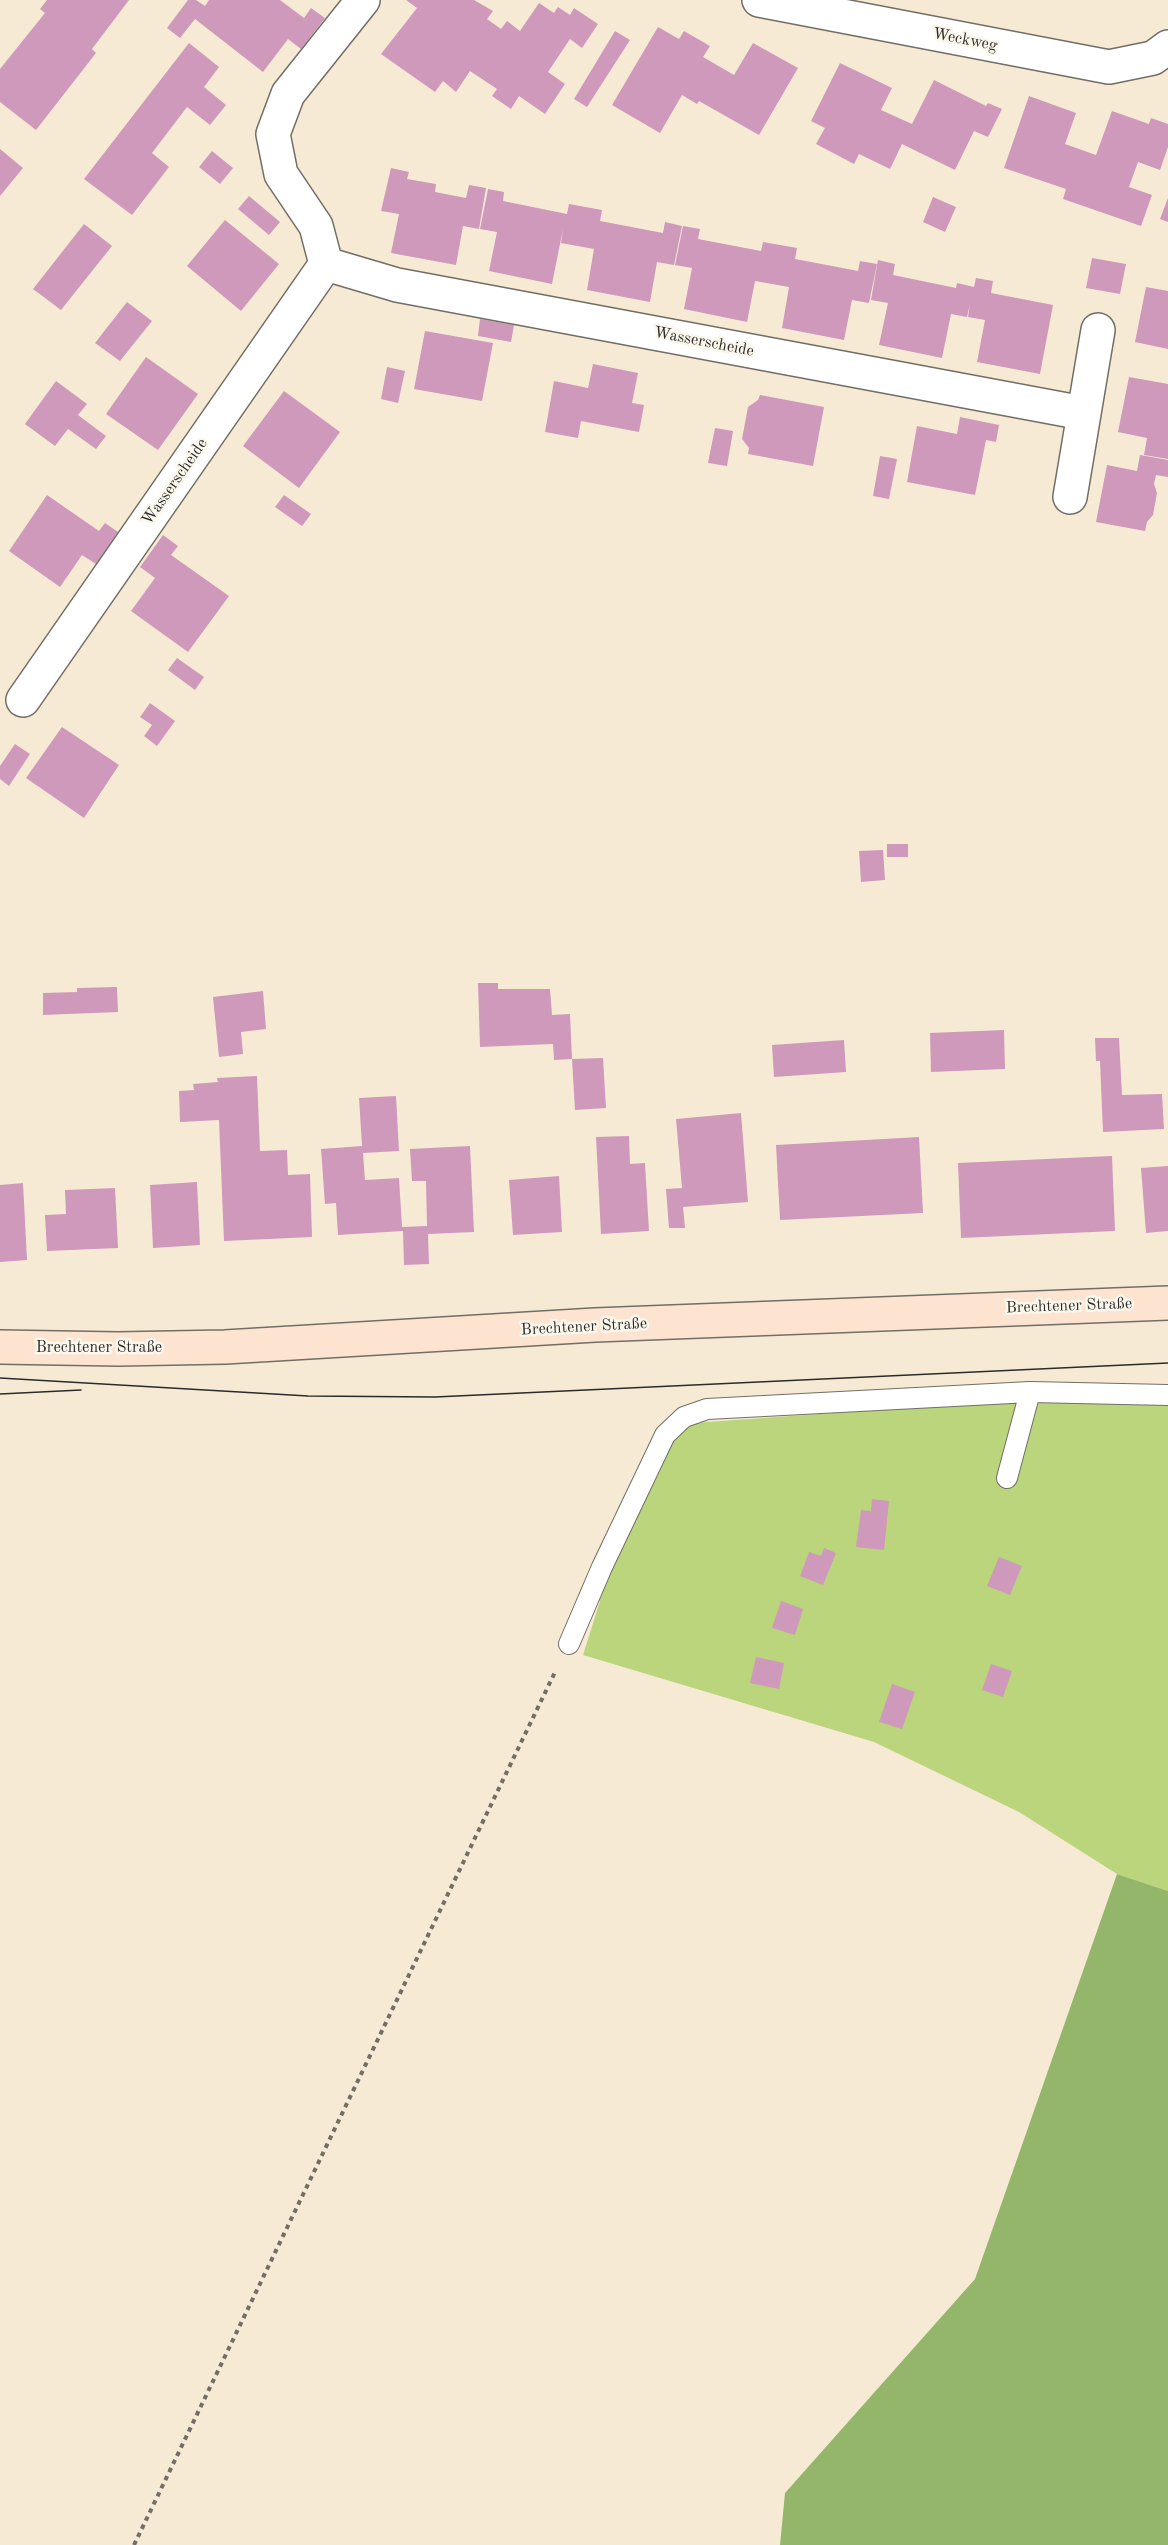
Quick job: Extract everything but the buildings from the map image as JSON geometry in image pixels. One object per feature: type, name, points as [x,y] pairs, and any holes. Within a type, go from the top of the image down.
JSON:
[{"type":"main road","name":"Brechtener Straße","points":[[0,1347],[118,1349],[225,1347],[595,1325],[1168,1303]]},
{"type":"street","points":[[327,264],[316,226],[281,174],[273,134],[288,94],[363,0]]},
{"type":"street","name":"Weckweg","points":[[759,0],[1108,67],[1153,58],[1168,47]]},
{"type":"street","name":"Wasserscheide","points":[[23,700],[327,264],[397,285],[1083,413]]},
{"type":"street","points":[[1070,497],[1098,330]]},
{"type":"lane","points":[[1007,1478],[1030,1392]]},
{"type":"lane","points":[[569,1644],[602,1567],[665,1436],[684,1417],[707,1409],[1030,1392],[1168,1395]]},
{"type":"path","points":[[134,2545],[569,1644]]},
{"type":"green space","points":[[1043,1398],[1168,1403],[1168,1891],[1117,1874],[1019,1812],[874,1742],[583,1655],[600,1601],[580,1590],[665,1425]]},
{"type":"green space","points":[[1117,1874],[1168,1891],[1168,2545],[780,2545],[785,2493],[975,2279]]},
{"type":"tram line","points":[[0,1378],[308,1396],[435,1397],[1168,1363]]},
{"type":"tram line","points":[[0,1394],[81,1390]]}]
